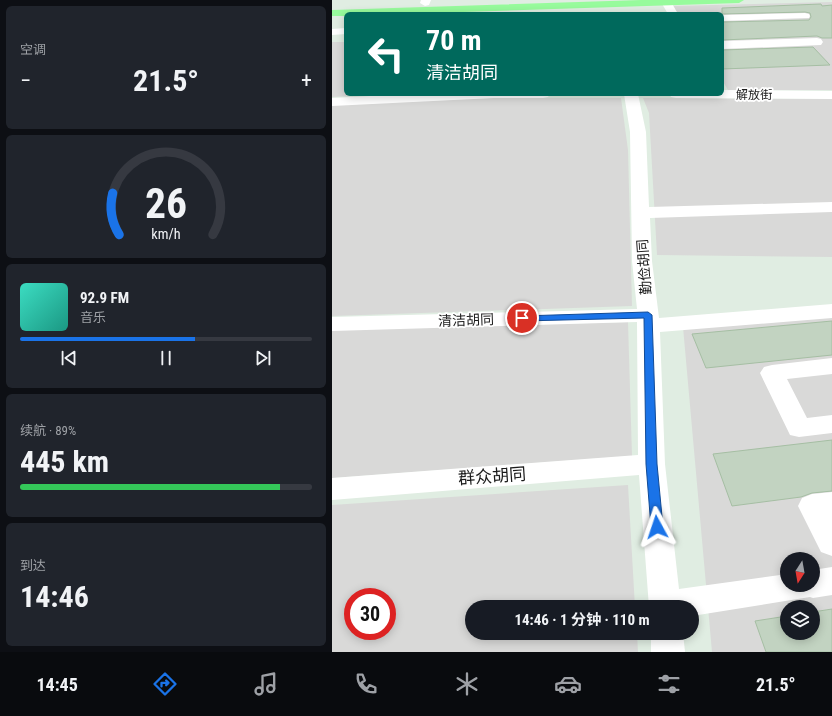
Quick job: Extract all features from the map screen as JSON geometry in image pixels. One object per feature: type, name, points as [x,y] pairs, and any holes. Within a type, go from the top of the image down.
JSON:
[{"type":"main road","points":[[332,5],[426,1],[511,0]]},
{"type":"main road","points":[[406,12],[481,11],[739,0]]},
{"type":"main road","points":[[332,13],[344,13]]},
{"type":"street","points":[[666,2],[672,12]]},
{"type":"street","points":[[724,18],[805,16]]},
{"type":"street","points":[[332,32],[344,31]]},
{"type":"street","points":[[724,45],[817,42]]},
{"type":"street","name":"解放街","points":[[724,94],[832,95]]},
{"type":"street","points":[[332,102],[454,96]]},
{"type":"street","name":"勤俭胡同","points":[[631,96],[638,132],[642,261],[648,321],[652,464],[664,600]]},
{"type":"street","points":[[641,213],[832,207]]},
{"type":"street","name":"清洁胡同","points":[[332,324],[648,321],[832,311]]},
{"type":"street","points":[[832,366],[772,373],[800,428],[832,424]]},
{"type":"street","name":"群众胡同","points":[[332,488],[652,464]]},
{"type":"street","points":[[832,504],[812,506],[832,543]]},
{"type":"street","points":[[820,583],[832,581]]},
{"type":"street","points":[[699,608],[780,590]]},
{"type":"street","name":"勤俭胡同","points":[[667,640],[668,652]]},
{"type":"shaded area","points":[[832,2],[832,90],[728,90],[724,83],[724,12],[677,12],[673,6]]},
{"type":"shaded area","points":[[332,42],[344,42],[344,96],[353,96],[332,97]]},
{"type":"shaded area","points":[[490,98],[621,98],[628,150],[632,306],[332,316],[332,105]]},
{"type":"shaded area","points":[[643,98],[832,99],[832,257],[657,255],[649,113]]},
{"type":"shaded area","points":[[832,316],[832,652],[712,652],[683,327]]},
{"type":"shaded area","points":[[628,322],[632,456],[332,478],[332,330]]},
{"type":"shaded area","points":[[628,485],[635,600],[465,600],[465,640],[637,640],[638,652],[332,652],[332,505]]},
{"type":"building","points":[[821,4],[822,6],[832,5],[832,38],[822,38],[817,36],[724,40],[724,22],[809,20],[811,17],[810,13],[805,12],[724,14],[724,12],[722,12],[722,8]]},
{"type":"building","points":[[813,47],[830,65],[724,69],[724,50]]},
{"type":"building","points":[[832,321],[832,355],[706,368],[692,334]]},
{"type":"building","points":[[832,440],[832,491],[812,493],[801,497],[732,506],[713,454]]},
{"type":"building","points":[[832,609],[832,652],[766,652],[755,621],[780,617],[780,640],[820,640],[820,611]]},
{"type":"route","points":[[522,318],[648,315],[652,464],[657,527]]}]
